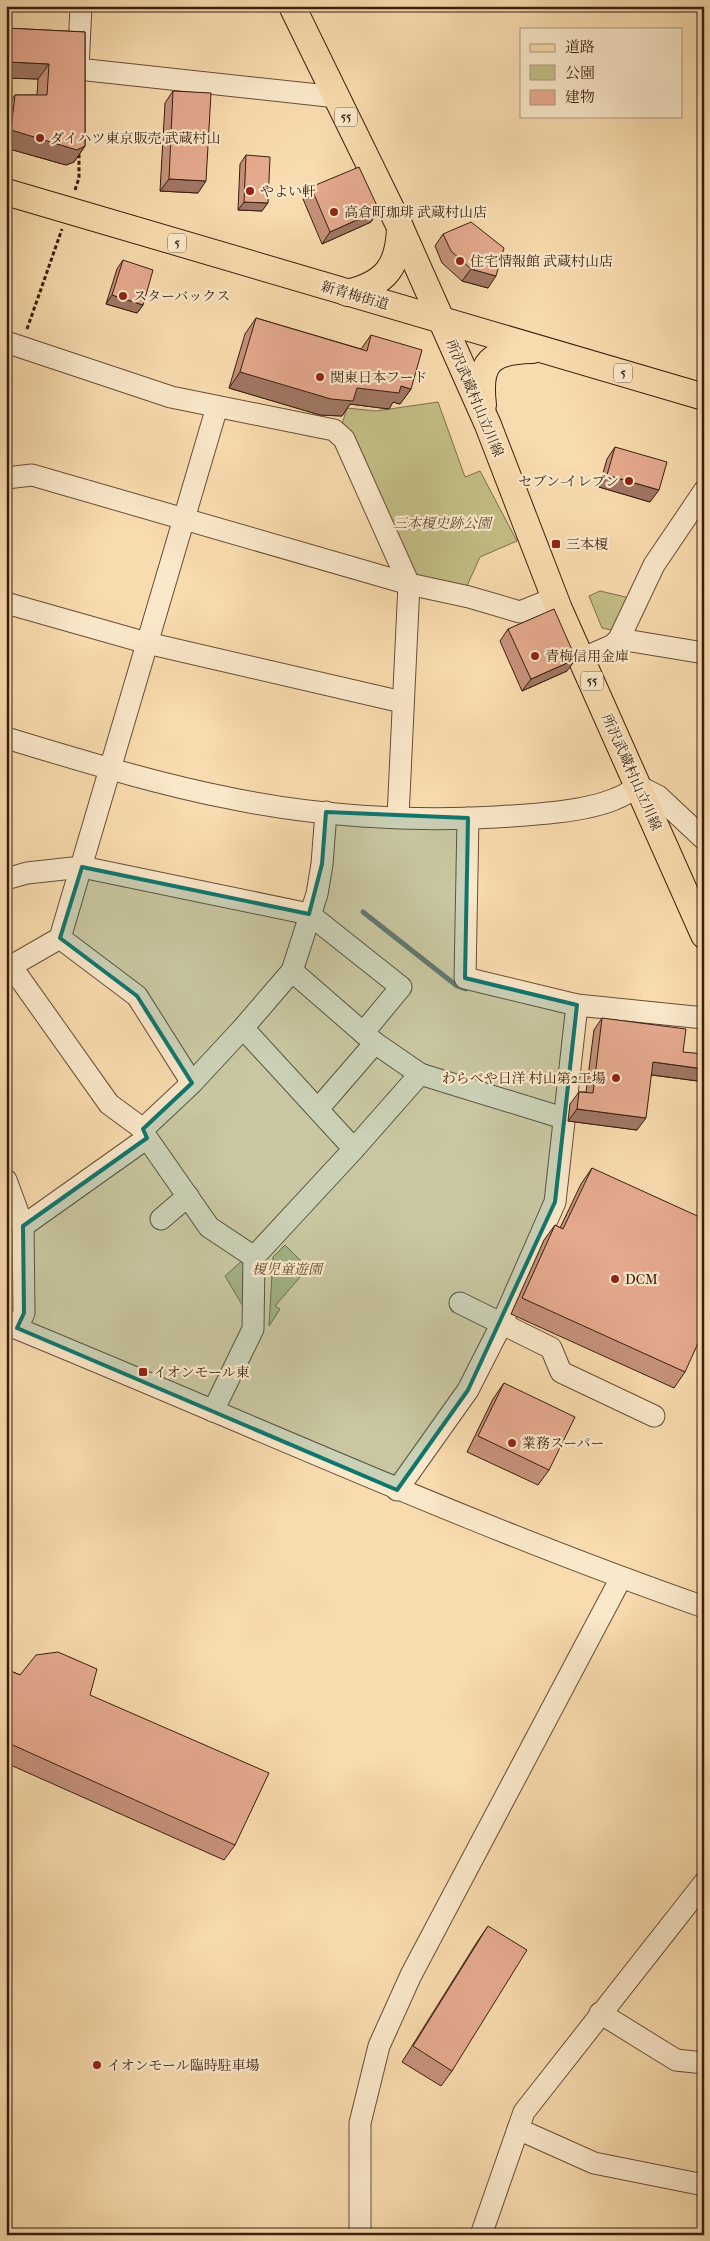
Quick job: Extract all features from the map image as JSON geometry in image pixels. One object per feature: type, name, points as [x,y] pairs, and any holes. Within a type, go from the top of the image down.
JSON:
[{"type":"main road","name":"所沢武蔵村山立川線","points":[[292,6],[400,227],[441,319],[488,425],[555,598],[704,935]]},
{"type":"main road","name":"新青梅街道","points":[[6,192],[704,397]]},
{"type":"main road","points":[[347,292],[374,284],[388,270],[397,258],[400,227]]},
{"type":"main road","points":[[488,425],[481,379],[485,369],[492,360],[510,351],[543,349]]},
{"type":"street","points":[[81,6],[78,69],[337,97]]},
{"type":"street","points":[[14,345],[171,396],[334,430],[344,439],[409,584],[398,817]]},
{"type":"street","points":[[217,407],[60,938],[8,967],[109,1104],[145,1134],[209,1227],[254,1257]]},
{"type":"street","points":[[6,478],[32,475],[184,521],[409,584],[468,597],[520,612],[555,598]]},
{"type":"street","points":[[582,659],[613,645],[619,639],[654,565],[704,491]]},
{"type":"street","points":[[6,603],[148,643],[402,702]]},
{"type":"street","points":[[619,639],[704,653]]},
{"type":"street","points":[[6,738],[110,769],[229,799],[326,812],[398,817],[468,818],[532,815],[614,800],[638,786],[658,796],[704,839]]},
{"type":"street","points":[[23,1226],[145,1134],[244,1028],[292,971],[317,894],[322,864],[326,812]]},
{"type":"street","points":[[468,818],[464,978],[577,1006],[704,1018]]},
{"type":"street","points":[[6,879],[28,872],[82,867],[309,914],[401,987],[369,1038],[318,1110]]},
{"type":"street","points":[[60,938],[138,996],[192,1084]]},
{"type":"street","points":[[292,971],[369,1038],[420,1074],[563,1118]]},
{"type":"street","points":[[397,1490],[468,1390],[502,1323],[554,1202],[577,1006]]},
{"type":"street","points":[[244,1028],[354,1149]]},
{"type":"street","points":[[212,1411],[252,1329],[254,1257],[354,1149],[420,1074]]},
{"type":"street","points":[[6,1180],[23,1226],[24,1313],[12,1326],[397,1490],[622,1578],[704,1607]]},
{"type":"street","points":[[161,1219],[188,1196]]},
{"type":"street","points":[[460,1303],[551,1348],[561,1372],[654,1416]]},
{"type":"street","points":[[360,2235],[360,2123],[379,2046],[411,1975],[622,1578]]},
{"type":"street","points":[[481,2235],[524,2112],[537,2093],[704,1883]]},
{"type":"street","points":[[600,2013],[676,2060],[704,2063]]},
{"type":"street","points":[[518,2129],[594,2163],[704,2185]]},
{"type":"path","points":[[14,345],[68,211],[79,178],[79,148]]},
{"type":"highlighted area","points":[[326,812],[468,818],[465,978],[577,1005],[555,1202],[468,1390],[397,1490],[17,1328],[24,1313],[23,1226],[147,1138],[143,1129],[192,1083],[137,996],[60,938],[82,867],[309,914],[322,864]]},
{"type":"green space","name":"三本榎史跡公園","points":[[438,402],[465,477],[480,471],[517,541],[480,557],[466,588],[414,580],[342,424],[347,408],[376,411]]},
{"type":"green space","points":[[600,591],[630,598],[615,631],[602,628],[589,596]]},
{"type":"green space","name":"榎児童遊園","points":[[285,1245],[308,1268],[275,1306],[280,1309],[269,1326],[273,1257]]},
{"type":"green space","name":"榎児童遊園","points":[[245,1258],[247,1313],[225,1276]]},
{"type":"building","points":[[6,28],[85,32],[85,146],[77,150],[11,130],[15,95],[47,95],[49,64],[9,62],[6,52]]},
{"type":"building","points":[[173,91],[211,93],[206,181],[169,179]]},
{"type":"building","points":[[246,155],[270,157],[268,203],[244,202]]},
{"type":"building","points":[[359,167],[379,210],[330,232],[311,187]]},
{"type":"building","points":[[471,222],[504,248],[496,276],[471,269],[451,251],[443,234]]},
{"type":"building","points":[[123,260],[153,270],[143,305],[112,295]]},
{"type":"building","name":"関東日本フード","points":[[256,318],[367,351],[371,335],[422,350],[411,389],[401,386],[399,393],[357,388],[353,401],[331,399],[240,372]]},
{"type":"building","points":[[615,447],[667,462],[659,490],[607,475]]},
{"type":"building","points":[[554,609],[576,659],[531,679],[508,629]]},
{"type":"building","name":"わらべや日洋 村山第2工場","points":[[602,1018],[686,1029],[683,1052],[704,1054],[704,1069],[653,1062],[646,1118],[577,1109],[579,1092],[593,1093]]},
{"type":"building","name":"DCM","points":[[592,1168],[704,1219],[704,1330],[685,1372],[522,1298],[555,1225],[563,1229]]},
{"type":"building","points":[[504,1383],[575,1417],[549,1470],[478,1436]]},
{"type":"building","points":[[58,1652],[97,1669],[90,1695],[269,1773],[235,1845],[6,1742],[6,1707],[10,1697],[6,1695],[6,1669],[20,1675],[36,1655]]},
{"type":"building","points":[[488,1926],[527,1950],[452,2071],[413,2046]]},
{"type":"waterway","points":[[363,912],[457,986],[466,989]]},
{"type":"place","name":"ダイハツ東京販売 武蔵村山","points":[[40,138]]},
{"type":"place","name":"やよい軒","points":[[250,191]]},
{"type":"place","name":"高倉町珈琲 武蔵村山店","points":[[334,212]]},
{"type":"place","name":"住宅情報館 武蔵村山店","points":[[460,261]]},
{"type":"place","name":"スターバックス","points":[[123,296]]},
{"type":"place","name":"関東日本フード","points":[[320,377]]},
{"type":"place","name":"セブン-イレブン","points":[[629,481]]},
{"type":"place","name":"三本榎","points":[[556,544]]},
{"type":"place","name":"青梅信用金庫","points":[[535,656]]},
{"type":"place","name":"わらべや日洋 村山第2工場","points":[[616,1078]]},
{"type":"place","name":"DCM","points":[[615,1279]]},
{"type":"place","name":"イオンモール東","points":[[143,1372]]},
{"type":"place","name":"業務スーパー","points":[[512,1443]]},
{"type":"place","name":"イオンモール臨時駐車場","points":[[97,2065]]}]
